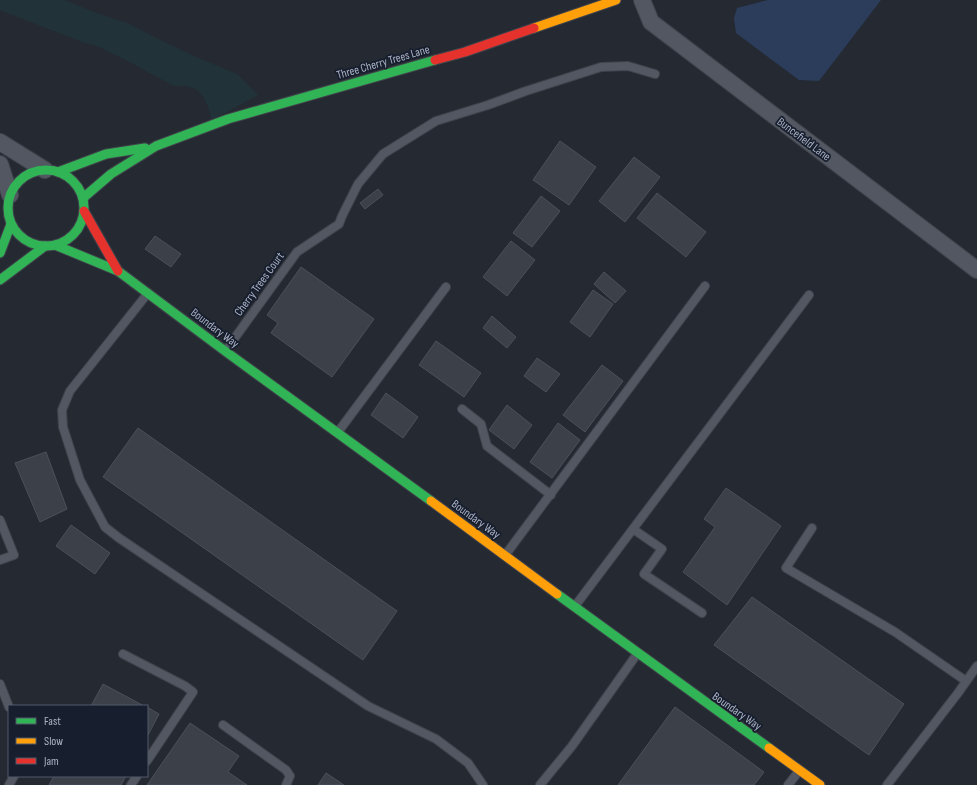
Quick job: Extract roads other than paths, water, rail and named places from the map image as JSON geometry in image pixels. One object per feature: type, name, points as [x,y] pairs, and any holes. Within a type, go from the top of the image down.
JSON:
[{"type":"street","name":"Three Cherry Trees Lane","points":[[83,198],[111,174],[156,146],[228,119],[465,52],[616,0]]},
{"type":"street","name":"Buncefield Lane","points":[[642,0],[651,22],[977,270]]},
{"type":"street","points":[[0,142],[51,171]]},
{"type":"street","name":"Three Cherry Trees Lane","points":[[51,171],[69,178],[78,187],[83,198],[84,211],[81,223],[74,234],[66,241],[55,245],[45,246],[24,240],[16,233],[11,224],[8,215],[10,195],[22,178],[33,172],[51,171],[106,154],[156,146]]},
{"type":"street","points":[[0,164],[10,195]]},
{"type":"street","name":"Boundary Way","points":[[84,211],[118,271]]},
{"type":"street","name":"Three Cherry Trees Lane","points":[[0,253],[11,224]]},
{"type":"street","name":"Boundary Way","points":[[55,245],[118,271],[225,351],[820,785]]},
{"type":"street","points":[[0,280],[45,246]]},
{"type":"lane","name":"Cherry Trees Court","points":[[225,351],[297,252],[339,224],[358,184],[383,154],[436,121],[601,67],[628,66],[655,74]]},
{"type":"lane","points":[[505,555],[705,286]]},
{"type":"lane","points":[[338,433],[446,287]]},
{"type":"lane","points":[[148,293],[70,391],[62,410],[63,427],[80,480],[105,527],[119,538],[368,706],[436,739],[468,763],[483,785]]},
{"type":"lane","points":[[575,606],[809,295]]},
{"type":"lane","points":[[462,409],[481,424],[487,446],[551,495]]},
{"type":"lane","points":[[0,520],[14,554],[0,560]]},
{"type":"lane","points":[[812,528],[786,568],[895,632],[966,682]]},
{"type":"lane","points":[[633,530],[662,549],[644,574],[702,613]]},
{"type":"lane","points":[[540,785],[572,746],[638,653]]},
{"type":"lane","points":[[123,654],[185,686],[193,692],[148,760]]},
{"type":"lane","points":[[887,785],[977,666]]},
{"type":"lane","points":[[0,684],[8,705]]},
{"type":"lane","points":[[223,725],[286,770],[290,776],[286,785]]},
{"type":"lane","points":[[788,785],[799,770]]},
{"type":"water","points":[[768,0],[881,0],[819,81],[799,80],[736,33],[734,18],[737,8]]}]
